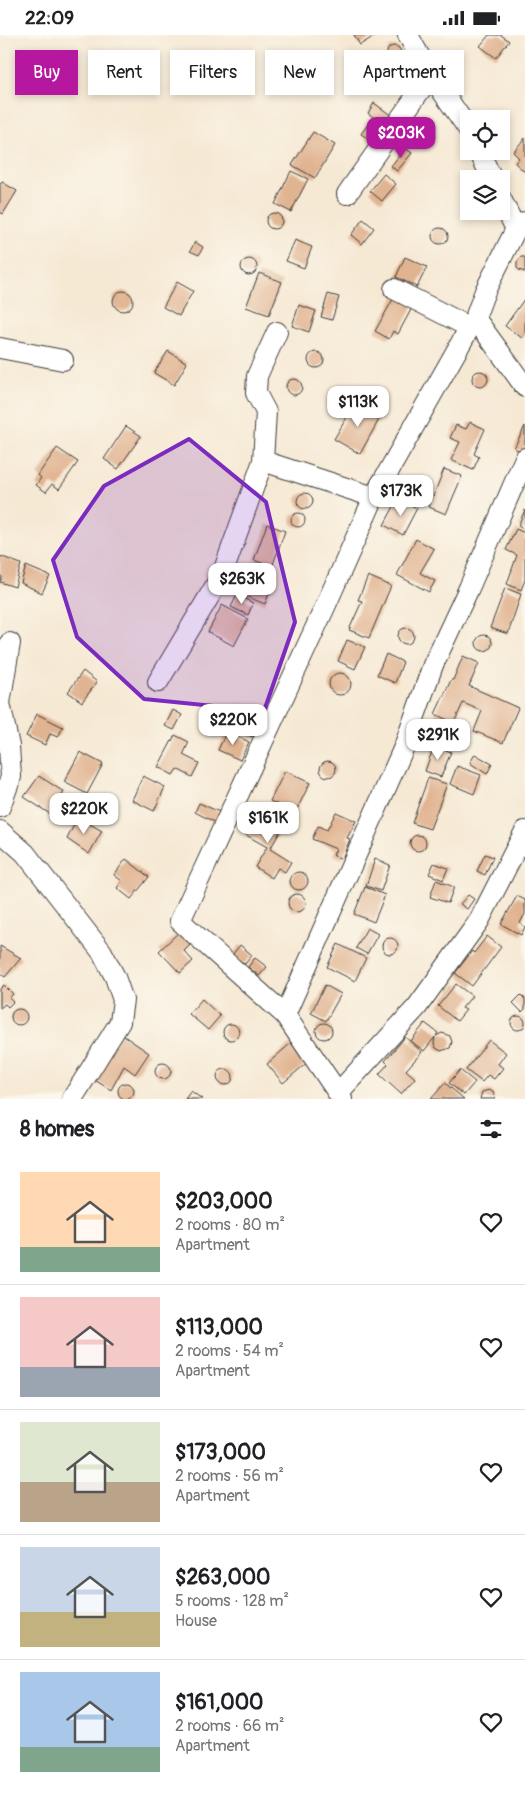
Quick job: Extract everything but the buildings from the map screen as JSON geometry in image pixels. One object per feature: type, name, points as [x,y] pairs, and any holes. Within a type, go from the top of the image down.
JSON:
[{"type":"street","points":[[408,35],[417,50]]},
{"type":"street","points":[[347,194],[418,95]]},
{"type":"street","points":[[445,95],[460,117]]},
{"type":"street","points":[[510,212],[520,226],[485,291],[472,322],[374,497],[180,921],[285,1015],[340,1096],[417,1007],[479,921],[525,831]]},
{"type":"street","points":[[394,289],[472,322],[525,387]]},
{"type":"street","points":[[158,682],[222,575],[263,461],[266,412],[256,393],[257,376],[277,332]]},
{"type":"street","points":[[0,348],[63,359]]},
{"type":"street","points":[[263,461],[374,497]]},
{"type":"street","points":[[285,1015],[404,747],[433,665],[524,463]]},
{"type":"street","points":[[0,807],[11,777],[9,746],[0,703],[10,643]]},
{"type":"street","points":[[0,831],[24,853],[102,952],[116,977],[123,1000],[120,1022],[72,1099]]},
{"type":"highlighted area","points":[[189,439],[266,502],[295,622],[264,711],[144,699],[77,637],[53,560],[104,486]]}]
